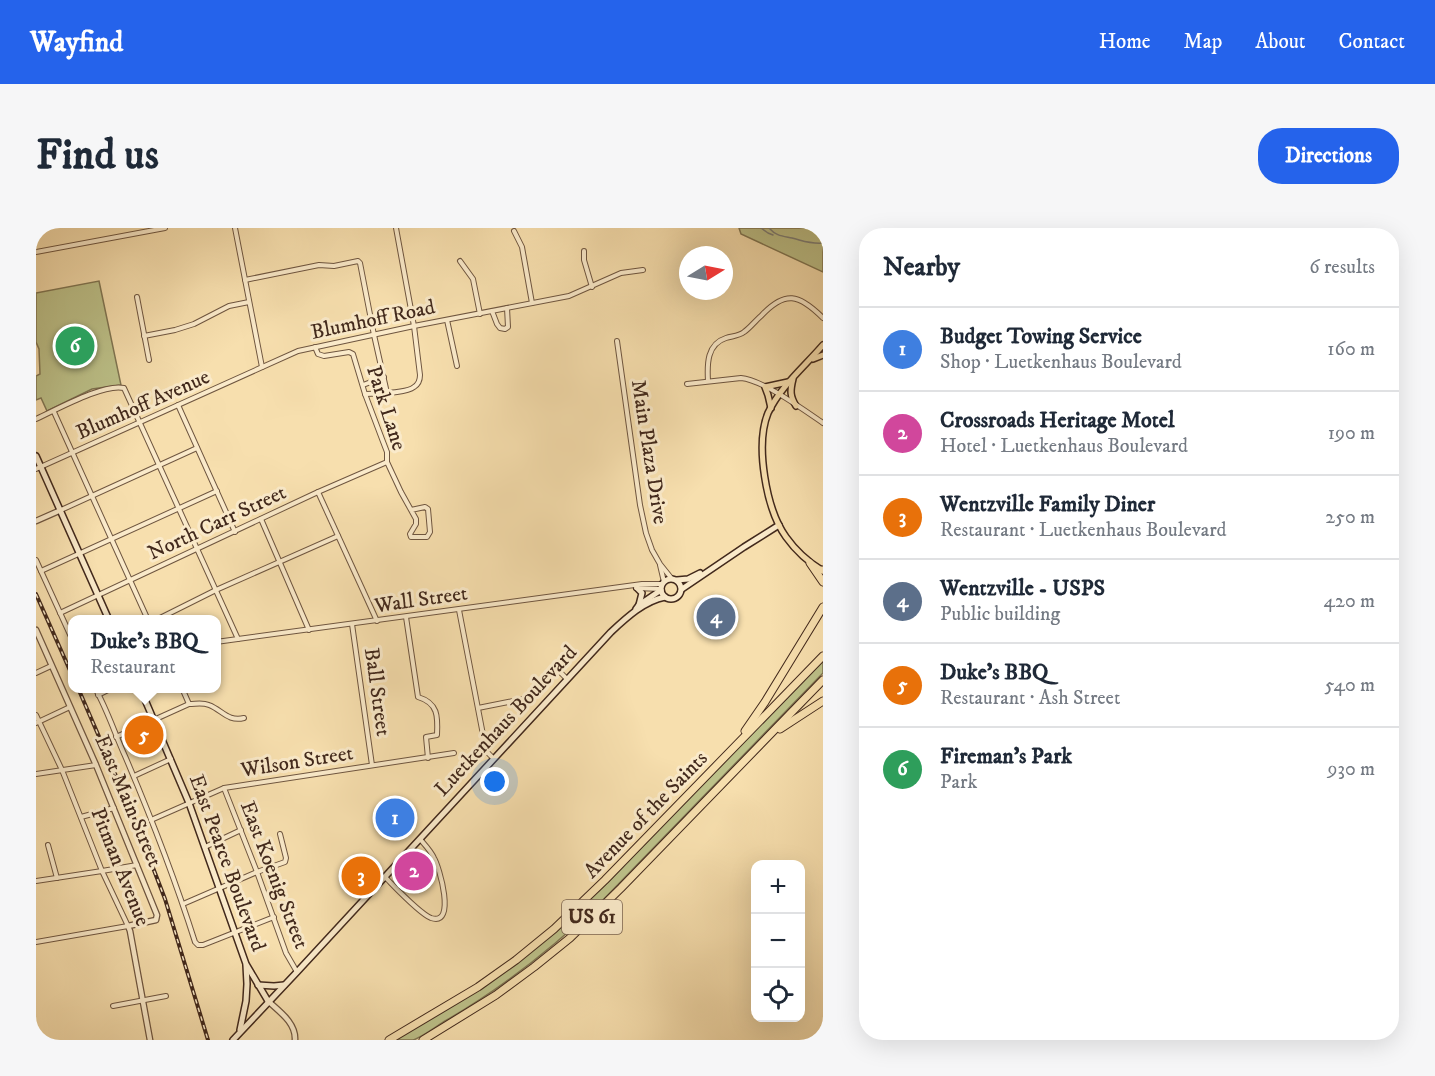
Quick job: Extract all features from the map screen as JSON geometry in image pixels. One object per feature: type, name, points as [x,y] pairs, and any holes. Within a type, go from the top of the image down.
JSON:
[{"type":"highway","points":[[810,563],[823,582]]},
{"type":"highway","points":[[732,749],[765,702],[823,607]]},
{"type":"highway","name":"Avenue of the Saints","points":[[389,1040],[488,981],[554,929],[605,880],[823,656]]},
{"type":"highway","name":"Avenue of the Saints","points":[[423,1040],[496,995],[570,938],[823,680]]},
{"type":"highway","points":[[766,739],[823,701]]},
{"type":"highway","points":[[383,1040],[411,1027]]},
{"type":"main road","points":[[823,345],[779,395],[771,408],[762,436],[762,460],[771,502],[784,536],[810,563],[823,570]]},
{"type":"main road","points":[[809,361],[823,355]]},
{"type":"main road","points":[[771,408],[765,387],[791,380]]},
{"type":"main road","points":[[791,380],[790,392],[796,406]]},
{"type":"main road","points":[[36,456],[38,468],[61,510],[107,615]]},
{"type":"main road","points":[[682,589],[779,525]]},
{"type":"main road","points":[[675,579],[681,584],[681,594],[673,599],[664,597],[662,586],[667,580],[675,579],[688,579],[730,556]]},
{"type":"main road","name":"Luetkenhaus Boulevard","points":[[635,611],[662,586]]},
{"type":"main road","points":[[637,588],[642,593],[639,605]]},
{"type":"main road","name":"Luetkenhaus Boulevard","points":[[233,1040],[611,632],[635,611],[664,597]]},
{"type":"main road","name":"East Pearce Boulevard","points":[[142,693],[189,803],[246,964],[268,1001]]},
{"type":"main road","points":[[239,1032],[246,1001],[246,964]]},
{"type":"main road","points":[[258,985],[284,985]]},
{"type":"street","points":[[36,252],[165,228]]},
{"type":"street","points":[[235,228],[262,367]]},
{"type":"street","points":[[365,394],[413,388],[420,380],[414,326],[396,228]]},
{"type":"street","points":[[514,231],[522,247],[532,303]]},
{"type":"street","points":[[584,251],[584,260],[592,287]]},
{"type":"street","points":[[245,280],[319,265],[334,266],[358,261],[387,393]]},
{"type":"street","points":[[460,261],[473,279],[480,314]]},
{"type":"street","name":"Blumhoff Road","points":[[262,367],[297,351],[569,296],[621,273],[643,270]]},
{"type":"street","points":[[137,297],[149,360]]},
{"type":"street","points":[[708,381],[707,360],[714,346],[726,338],[742,334],[775,302],[786,298],[798,299],[808,304],[823,318]]},
{"type":"street","points":[[144,336],[194,324],[229,306],[249,302]]},
{"type":"street","points":[[492,311],[497,324],[500,328],[505,329],[508,327],[507,308]]},
{"type":"street","points":[[447,320],[457,366]]},
{"type":"street","name":"Main Plaza Drive","points":[[617,341],[646,534],[660,564],[675,579]]},
{"type":"street","name":"Park Lane","points":[[315,347],[318,354],[324,356],[349,352],[353,354],[387,452],[387,462],[400,492],[416,519],[411,537],[427,537],[430,532],[428,509],[425,507],[411,510]]},
{"type":"street","name":"Blumhoff Avenue","points":[[38,468],[262,367]]},
{"type":"street","points":[[363,385],[384,377]]},
{"type":"street","points":[[687,384],[748,379],[779,395],[823,423]]},
{"type":"street","points":[[36,419],[93,393],[121,386],[126,390],[239,639]]},
{"type":"street","points":[[178,405],[235,532]]},
{"type":"street","points":[[54,411],[146,615]]},
{"type":"street","points":[[36,521],[197,448]]},
{"type":"street","name":"North Carr Street","points":[[60,613],[387,462]]},
{"type":"street","points":[[41,571],[217,491]]},
{"type":"street","points":[[318,492],[377,621]]},
{"type":"street","points":[[261,519],[309,630]]},
{"type":"street","points":[[166,615],[216,590],[338,536]]},
{"type":"street","points":[[36,560],[68,630]]},
{"type":"street","name":"Main Plaza Drive","points":[[660,564],[662,586]]},
{"type":"street","name":"Wall Street","points":[[221,641],[642,584],[662,586]]},
{"type":"street","name":"Wall Street","points":[[629,586],[637,588],[662,586]]},
{"type":"street","points":[[459,610],[487,752],[493,758]]},
{"type":"street","points":[[406,616],[418,698],[428,700],[436,712],[437,735],[426,736],[428,758]]},
{"type":"street","name":"Ball Street","points":[[352,624],[372,765]]},
{"type":"street","name":"East Main Street","points":[[36,630],[96,765],[156,911],[157,919],[128,926]]},
{"type":"street","points":[[36,673],[51,666]]},
{"type":"street","points":[[478,708],[528,698],[556,668],[567,679]]},
{"type":"street","points":[[184,693],[189,704]]},
{"type":"street","points":[[98,694],[134,776],[183,904],[195,942],[203,945],[274,917]]},
{"type":"street","points":[[116,737],[189,704],[211,705],[236,720],[244,718]]},
{"type":"street","points":[[38,722],[70,707]]},
{"type":"street","name":"Pitman Avenue","points":[[36,715],[62,770],[102,871],[130,931],[150,1040]]},
{"type":"street","name":"Wilson Street","points":[[151,820],[224,788],[454,753]]},
{"type":"street","points":[[134,776],[171,759]]},
{"type":"street","points":[[36,774],[96,765]]},
{"type":"street","name":"East Koenig Street","points":[[224,788],[286,953],[297,972]]},
{"type":"street","points":[[81,817],[114,808]]},
{"type":"street","points":[[205,847],[241,831]]},
{"type":"street","points":[[183,904],[285,862],[280,834]]},
{"type":"street","points":[[385,877],[423,913],[431,918],[441,916],[446,908],[446,901],[435,859],[420,839]]},
{"type":"street","points":[[48,845],[57,878]]},
{"type":"street","points":[[36,881],[137,864]]},
{"type":"street","points":[[36,942],[128,926]]},
{"type":"street","points":[[113,1006],[166,996]]},
{"type":"street","name":"East Pearce Boulevard","points":[[268,1001],[292,1025],[295,1040]]},
{"type":"green space","points":[[739,228],[823,228],[823,272],[741,234]]},
{"type":"green space","points":[[99,281],[121,385],[92,389],[47,411],[41,398],[36,400],[36,376],[40,374],[39,349],[36,342],[36,293]]},
{"type":"green space","points":[[823,659],[823,673],[602,901],[565,935],[508,981],[425,1034],[413,1040],[394,1040],[480,989],[564,924],[604,886]]},
{"type":"waterway","points":[[761,228],[773,235]]},
{"type":"waterway","points":[[769,228],[782,236],[811,243],[823,243]]},
{"type":"railway","points":[[36,594],[68,666]]},
{"type":"railway","points":[[80,693],[132,813],[165,899],[208,1040]]},
{"type":"place","name":"Fireman's Park","points":[[75,346]]},
{"type":"place","name":"Wentzville - USPS","points":[[716,617]]},
{"type":"place","name":"Duke's BBQ","points":[[144,735]]},
{"type":"place","name":"Budget Towing Service","points":[[395,818]]},
{"type":"place","name":"Crossroads Heritage Motel","points":[[414,871]]},
{"type":"place","name":"Wentzville Family Diner","points":[[361,876]]}]
